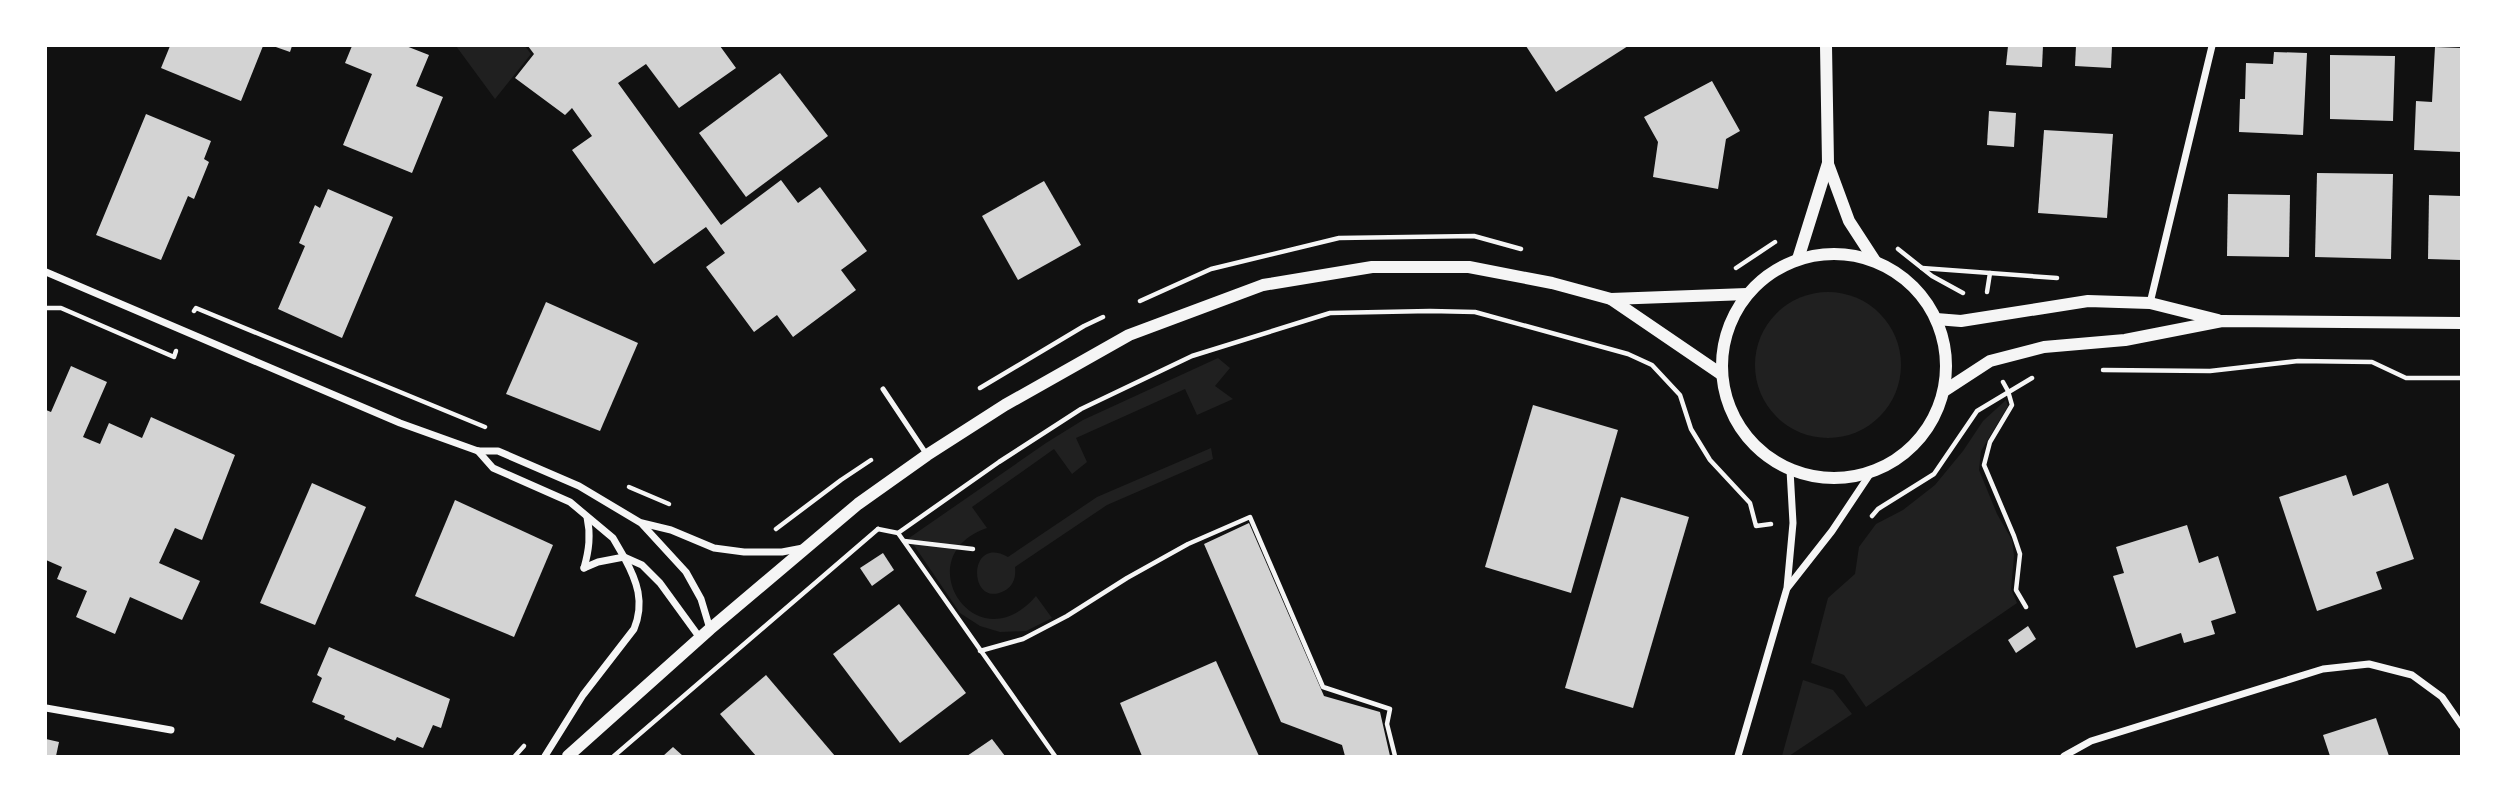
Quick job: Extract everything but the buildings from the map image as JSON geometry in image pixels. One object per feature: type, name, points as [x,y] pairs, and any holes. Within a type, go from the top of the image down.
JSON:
[{"type":"street","points":[[1798,259],[1828,163],[1826,46]]},
{"type":"street","points":[[2150,303],[2212,46]]},
{"type":"street","points":[[1828,163],[1849,221],[1875,261]]},
{"type":"street","points":[[1837,253],[1875,261],[1908,281],[1921,295],[1936,319],[1946,355],[1944,391],[1930,427],[1904,456],[1870,474],[1843,479],[1815,478],[1790,470],[1763,454],[1742,432],[1728,404],[1721,374],[1723,345],[1731,318],[1747,294],[1770,273],[1798,259],[1837,253]]},
{"type":"street","points":[[568,757],[705,634],[858,505],[927,455],[1005,405],[1129,335],[1263,285],[1373,267],[1469,267],[1552,283],[1611,299],[1747,294]]},
{"type":"street","points":[[46,272],[400,423],[478,452],[498,451],[579,486],[641,523],[686,572],[701,599],[705,634]]},
{"type":"street","points":[[1611,299],[1721,374]]},
{"type":"street","points":[[1936,319],[1961,321],[2088,301],[2150,303],[2222,321]]},
{"type":"street","points":[[1944,391],[1990,361],[2044,347],[2125,340],[2222,321],[2462,323]]},
{"type":"street","points":[[478,452],[493,468],[570,502],[613,538],[633,574],[641,604],[634,629],[583,695],[545,757]]},
{"type":"street","points":[[1738,757],[1787,588],[1793,523],[1790,470]]},
{"type":"street","points":[[1787,588],[1832,531],[1870,474]]},
{"type":"street","points":[[586,516],[590,532],[584,568],[624,557],[642,565],[705,634]]},
{"type":"street","points":[[641,523],[671,530],[714,548],[744,552],[782,552],[809,546]]},
{"type":"street","points":[[2064,757],[2091,740],[2323,669],[2369,664],[2412,675],[2442,697],[2462,726]]},
{"type":"street","points":[[46,708],[171,730]]},
{"type":"lane","points":[[883,389],[927,455]]},
{"type":"path","points":[[1732,270],[1773,244],[1781,232]]},
{"type":"path","points":[[1135,303],[1211,269],[1339,238],[1474,236],[1524,249]]},
{"type":"path","points":[[1894,244],[1921,268],[1961,293],[1974,295]]},
{"type":"path","points":[[1921,268],[2058,278]]},
{"type":"path","points":[[1986,296],[1990,273]]},
{"type":"path","points":[[196,307],[488,428]]},
{"type":"path","points":[[46,308],[61,308],[174,357]]},
{"type":"path","points":[[898,533],[1082,409],[1192,356],[1330,313],[1430,311],[1475,312],[1628,354],[1652,365],[1680,395],[1690,429],[1710,460],[1750,503],[1756,526]]},
{"type":"path","points":[[974,391],[1084,326],[1109,315]]},
{"type":"path","points":[[2100,370],[2210,371],[2298,361],[2372,362],[2406,378],[2462,378]]},
{"type":"path","points":[[1869,519],[1878,509],[1934,474],[1977,411],[2008,391],[2033,378],[2044,376]]},
{"type":"path","points":[[2008,391],[2012,405],[1990,442],[1984,465],[2020,554],[2016,590],[2026,607]]},
{"type":"path","points":[[765,533],[775,530],[841,480],[912,433]]},
{"type":"path","points":[[628,486],[677,507]]},
{"type":"path","points":[[980,650],[1023,639],[1068,616],[1127,578],[1188,544],[1250,517],[1323,687],[1390,709],[1387,724],[1395,757]]},
{"type":"path","points":[[614,757],[878,529],[898,533],[1055,757]]},
{"type":"path","points":[[903,540],[973,549]]},
{"type":"shaded area","points":[[456,46],[525,46],[531,54],[495,99]]},
{"type":"shaded area","points":[[1828,292],[1856,297],[1880,313],[1896,337],[1901,365],[1896,393],[1880,417],[1856,433],[1828,438],[1800,433],[1776,417],[1760,393],[1755,365],[1760,337],[1776,313],[1800,297]]},
{"type":"shaded area","points":[[1218,358],[1230,368],[1215,386],[1233,399],[1197,415],[1185,389],[1076,438],[1087,462],[1072,474],[1054,449],[972,507],[987,528],[963,542],[952,560],[951,580],[958,599],[973,613],[992,619],[1013,614],[1036,596],[1052,618],[1026,631],[1000,632],[980,626],[960,613],[909,538],[1083,420]]},
{"type":"shaded area","points":[[2006,400],[2008,406],[1981,451],[1979,470],[1997,514],[2012,540],[2014,556],[2011,589],[2017,603],[1866,707],[1844,675],[1811,663],[1828,598],[1855,574],[1859,547],[1876,524],[1903,510],[1935,485],[1983,421]]},
{"type":"shaded area","points":[[1211,448],[1213,459],[1107,505],[1015,567],[1014,581],[1004,591],[992,594],[984,590],[979,582],[979,562],[985,555],[995,553],[1008,557],[1097,497]]},
{"type":"shaded area","points":[[1803,680],[1833,690],[1852,714],[1789,756],[1782,756]]}]
